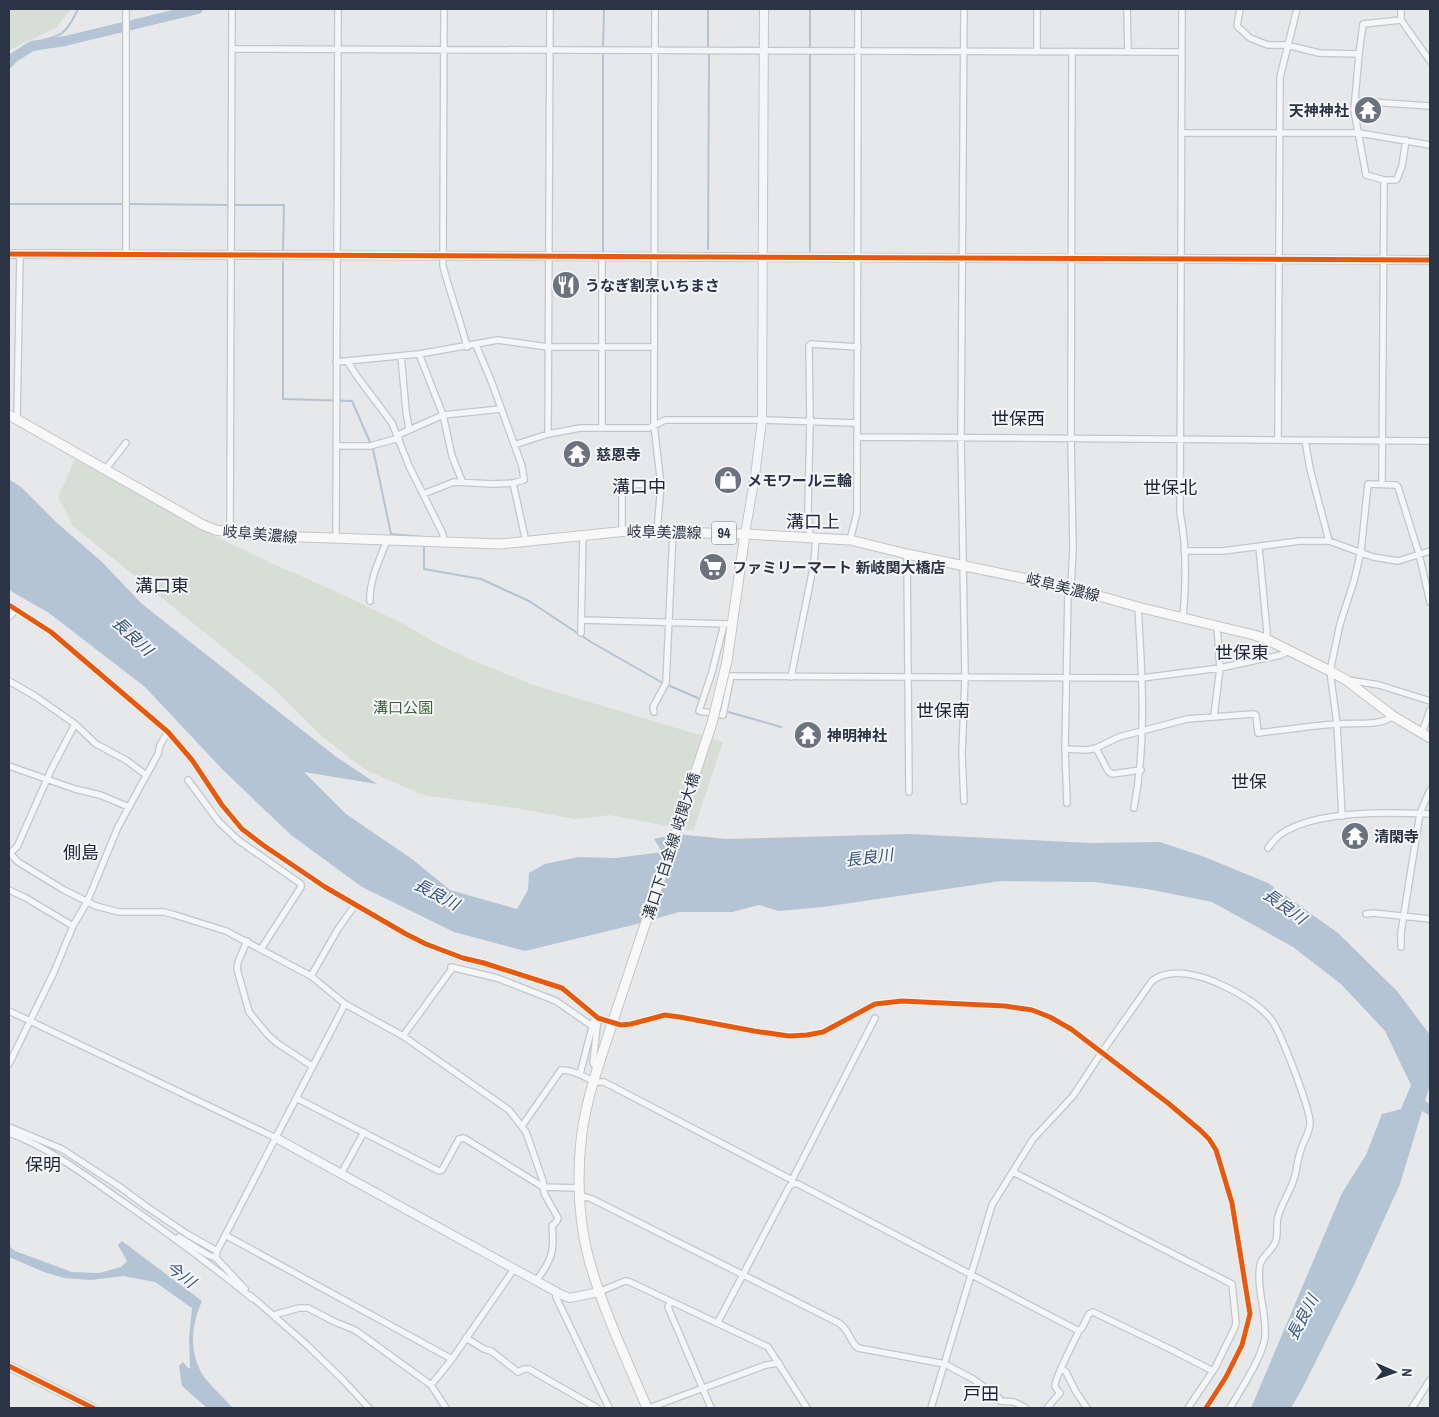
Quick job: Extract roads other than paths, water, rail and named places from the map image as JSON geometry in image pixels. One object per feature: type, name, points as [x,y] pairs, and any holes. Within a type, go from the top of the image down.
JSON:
[{"type":"main road","name":"岐阜美濃線","points":[[13,418],[203,525],[230,533],[500,544],[622,531],[745,534],[850,540],[907,554],[1071,588],[1266,639],[1346,680],[1393,716],[1426,736]]},
{"type":"main road","name":"溝口下白金線 岐関大橋","points":[[648,1408],[599,1292],[588,1256],[579,1193],[582,1131],[588,1099],[597,1070],[712,723],[727,661],[728,624],[745,534]]},
{"type":"street","points":[[126,9],[126,254]]},
{"type":"street","points":[[230,533],[232,9]]},
{"type":"street","points":[[336,538],[338,9]]},
{"type":"street","points":[[444,9],[443,266],[451,299],[458,314],[467,347]]},
{"type":"street","points":[[548,434],[550,9]]},
{"type":"street","points":[[656,9],[654,425],[661,485],[657,531]]},
{"type":"street","points":[[745,534],[762,420],[764,9]]},
{"type":"street","points":[[850,540],[857,513],[858,9]]},
{"type":"street","points":[[964,9],[961,439],[965,677],[962,730],[964,801]]},
{"type":"street","points":[[1037,9],[1037,52]]},
{"type":"street","points":[[1128,9],[1128,52]]},
{"type":"street","points":[[1182,9],[1180,513],[1185,585],[1182,617]]},
{"type":"street","points":[[1240,9],[1237,26],[1250,38],[1268,44],[1287,45],[1318,53],[1358,54]]},
{"type":"street","points":[[1278,440],[1280,77],[1297,9]]},
{"type":"street","points":[[1401,9],[1401,20],[1430,61]]},
{"type":"street","points":[[1401,20],[1363,24],[1358,54],[1354,110],[1360,133],[1366,175],[1384,180],[1398,179],[1406,140]]},
{"type":"street","points":[[232,49],[1182,52]]},
{"type":"street","points":[[1067,803],[1068,593],[1071,588],[1072,548],[1070,440],[1072,52]]},
{"type":"street","points":[[1355,101],[1430,106]]},
{"type":"street","points":[[1182,132],[1360,133],[1430,145]]},
{"type":"street","points":[[1382,484],[1384,180]]},
{"type":"street","points":[[9,254],[1430,260]]},
{"type":"street","points":[[13,418],[20,254]]},
{"type":"street","points":[[602,257],[602,428]]},
{"type":"street","points":[[336,362],[420,354],[498,340],[548,347],[654,347]]},
{"type":"street","points":[[791,677],[814,563],[813,538],[808,509],[809,346],[811,344],[858,347]]},
{"type":"street","points":[[422,494],[447,483],[493,484],[513,483],[524,480],[522,466],[476,345]]},
{"type":"street","points":[[420,354],[443,415],[452,456],[462,482]]},
{"type":"street","points":[[401,356],[409,429]]},
{"type":"street","points":[[348,362],[365,388],[385,412],[398,436],[409,466],[442,532],[445,542]]},
{"type":"street","points":[[336,446],[372,446],[443,415],[501,409]]},
{"type":"street","points":[[514,445],[548,434],[580,428],[649,428],[665,420],[762,420],[856,423]]},
{"type":"street","points":[[857,437],[1070,440],[1430,441]]},
{"type":"street","points":[[1305,440],[1310,469],[1329,542]]},
{"type":"street","points":[[106,470],[126,443]]},
{"type":"street","points":[[513,483],[526,542]]},
{"type":"street","points":[[622,531],[622,484],[661,485]]},
{"type":"street","points":[[1342,816],[1337,724],[1330,671],[1340,624],[1361,552],[1368,484],[1396,484],[1398,487],[1419,554],[1430,602]]},
{"type":"street","points":[[654,712],[653,707],[665,684],[670,623],[673,532]]},
{"type":"street","points":[[581,633],[584,534]]},
{"type":"street","points":[[370,601],[370,592],[376,569],[387,540]]},
{"type":"street","points":[[1184,551],[1223,551],[1300,541],[1329,542],[1374,557],[1398,561],[1430,551]]},
{"type":"street","points":[[1259,547],[1267,632],[1266,639]]},
{"type":"street","points":[[907,554],[909,792]]},
{"type":"street","points":[[9,605],[51,632],[168,732],[192,760],[222,805],[242,829],[325,887],[426,944],[463,958],[562,988],[596,1017],[621,1025],[665,1015],[789,1036],[824,1032],[875,1004],[888,1001],[1005,1006],[1032,1010],[1050,1017],[1071,1029],[1168,1104],[1209,1139],[1216,1150],[1225,1175],[1232,1203],[1250,1314],[1242,1345],[1226,1377],[1206,1408]]},
{"type":"street","points":[[1134,808],[1141,770],[1144,729],[1138,607]]},
{"type":"street","points":[[9,617],[16,610]]},
{"type":"street","points":[[582,620],[728,624],[699,711],[723,715],[732,676],[1142,678],[1220,668],[1282,655],[1289,651]]},
{"type":"street","points":[[1214,716],[1220,668],[1217,626]]},
{"type":"street","points":[[1346,680],[1380,685],[1430,701]]},
{"type":"street","points":[[9,681],[35,696],[75,724],[96,744],[126,760],[146,775]]},
{"type":"street","points":[[1426,736],[1430,710]]},
{"type":"street","points":[[1066,749],[1087,750],[1096,748],[1119,737],[1187,718],[1253,714],[1256,715],[1258,733],[1337,724],[1376,722],[1389,720],[1393,716]]},
{"type":"street","points":[[75,724],[16,847],[9,852],[18,862],[87,902],[119,912],[164,912],[226,931],[247,941],[311,976],[345,1004],[403,1036],[508,1110],[526,1132],[543,1181],[544,1193],[558,1218],[558,1222],[552,1226],[553,1239],[550,1262],[536,1281]]},
{"type":"street","points":[[9,1064],[54,972],[73,926],[87,902],[118,827],[168,732]]},
{"type":"street","points":[[1096,748],[1108,771],[1112,774],[1141,770]]},
{"type":"street","points":[[9,766],[75,789],[100,795],[129,807]]},
{"type":"street","points":[[188,780],[219,822],[238,840],[301,884],[302,887],[262,949]]},
{"type":"street","points":[[1401,948],[1420,813],[1430,790]]},
{"type":"street","points":[[1268,848],[1282,834],[1306,822],[1342,816],[1430,814]]},
{"type":"street","points":[[9,890],[73,926]]},
{"type":"street","points":[[311,976],[338,929],[355,905]]},
{"type":"street","points":[[1366,914],[1373,913],[1430,919]]},
{"type":"street","points":[[247,941],[237,969],[249,1012],[277,1044],[312,1066]]},
{"type":"street","points":[[403,1036],[452,967],[497,978],[556,1001],[592,1026]]},
{"type":"street","points":[[931,1408],[992,1205],[1033,1139],[1073,1096],[1152,981],[1158,976],[1171,973],[1193,976],[1217,983],[1240,993],[1261,1008],[1272,1020],[1280,1035],[1308,1112],[1310,1123],[1300,1152],[1294,1178],[1278,1217],[1276,1242],[1260,1264],[1265,1336],[1263,1346],[1230,1408]]},
{"type":"street","points":[[216,1258],[217,1251],[225,1235],[345,1004]]},
{"type":"street","points":[[9,1011],[276,1138],[556,1292],[570,1298],[599,1292],[625,1281],[718,1322],[723,1327],[768,1347],[807,1408]]},
{"type":"street","points":[[580,1074],[596,1017]]},
{"type":"street","points":[[596,1017],[593,1063],[597,1070]]},
{"type":"street","points":[[718,1322],[793,1182],[875,1018]]},
{"type":"street","points":[[522,1126],[561,1070],[580,1074],[589,1079]]},
{"type":"street","points":[[599,1082],[604,1082],[1079,1330]]},
{"type":"street","points":[[296,1098],[439,1170],[442,1170],[459,1139],[464,1138],[543,1187],[579,1193],[839,1323],[847,1329],[854,1345],[858,1348],[945,1364],[973,1379],[999,1398],[1000,1401],[1014,1402],[1026,1408]]},
{"type":"street","points":[[9,1128],[62,1149],[179,1229],[217,1251]]},
{"type":"street","points":[[9,1132],[22,1137],[87,1176],[188,1247],[275,1316],[335,1372],[369,1408]]},
{"type":"street","points":[[341,1174],[364,1132]]},
{"type":"street","points":[[9,1137],[27,1141]]},
{"type":"street","points":[[1013,1172],[1232,1284],[1236,1323],[1213,1371],[1188,1408]]},
{"type":"street","points":[[165,1232],[216,1258],[253,1299]]},
{"type":"street","points":[[225,1235],[452,1359]]},
{"type":"street","points":[[431,1385],[452,1359],[514,1269]]},
{"type":"street","points":[[556,1292],[556,1297],[609,1408]]},
{"type":"street","points":[[670,1301],[668,1308],[711,1408]]},
{"type":"street","points":[[275,1316],[299,1308],[308,1308],[355,1330],[431,1385],[446,1408]]},
{"type":"street","points":[[1047,1408],[1060,1393],[1055,1383],[1061,1368],[1079,1330],[1089,1314],[1093,1312],[1213,1371]]},
{"type":"street","points":[[466,1338],[484,1350],[491,1350],[518,1372],[524,1369],[529,1370],[597,1408]]},
{"type":"street","points":[[648,1408],[766,1365],[779,1363]]},
{"type":"street","points":[[9,1366],[87,1407]]},
{"type":"street","points":[[1061,1368],[1066,1372],[1087,1408]]},
{"type":"street","points":[[1412,1408],[1430,1380]]},
{"type":"water","name":"長良川","points":[[9,479],[21,487],[56,522],[102,562],[142,604],[335,756],[377,784],[304,772],[346,814],[412,859],[450,890],[517,909],[528,890],[529,873],[545,864],[578,857],[616,858],[662,852],[654,839],[677,834],[726,839],[910,834],[1090,843],[1160,842],[1202,856],[1268,883],[1338,933],[1397,991],[1430,1035],[1429,1088],[1400,1184],[1354,1285],[1291,1408],[1251,1408],[1342,1193],[1366,1155],[1382,1114],[1401,1109],[1411,1085],[1385,1031],[1341,984],[1293,947],[1212,902],[1147,889],[1094,882],[1001,881],[823,907],[779,911],[759,905],[732,912],[679,912],[525,951],[454,932],[362,887],[291,835],[224,771],[145,687],[49,613],[9,590]]},
{"type":"water","points":[[122,1241],[202,1301],[194,1327],[194,1353],[200,1370],[206,1379],[233,1408],[207,1408],[182,1386],[179,1366],[183,1362],[190,1368],[189,1338],[192,1308],[155,1282],[123,1276],[91,1280],[64,1278],[44,1272],[9,1257],[9,1243],[15,1251],[72,1272],[99,1273],[121,1267],[127,1261],[118,1245]]},
{"type":"waterway","points":[[32,46],[65,31],[78,9]]},
{"type":"waterway","points":[[9,63],[13,58],[32,46],[65,41],[198,9]]},
{"type":"waterway","points":[[603,48],[604,9]]},
{"type":"waterway","points":[[708,9],[708,49]]},
{"type":"waterway","points":[[810,9],[810,49]]},
{"type":"waterway","points":[[603,55],[603,252]]},
{"type":"waterway","points":[[708,249],[709,55]]},
{"type":"waterway","points":[[810,55],[810,251]]},
{"type":"waterway","points":[[9,204],[124,204]]},
{"type":"waterway","points":[[129,204],[229,205]]},
{"type":"waterway","points":[[234,205],[284,205],[283,250]]},
{"type":"waterway","points":[[283,262],[283,399],[352,401],[373,449],[391,534],[423,537]]},
{"type":"waterway","points":[[424,545],[424,569],[481,579],[529,601],[591,642],[661,682],[700,699]]},
{"type":"waterway","points":[[725,711],[781,727]]},
{"type":"waterway","points":[[1419,1103],[1430,1110]]},
{"type":"place","name":"天神神社","points":[[1368,110]]},
{"type":"place","name":"うなぎ割烹いちまさ","points":[[566,285]]},
{"type":"place","name":"慈恩寺","points":[[577,454]]},
{"type":"place","name":"メモワール三輪","points":[[728,480]]},
{"type":"place","name":"ファミリーマート 新岐関大橋店","points":[[713,567]]},
{"type":"place","name":"神明神社","points":[[808,735]]},
{"type":"place","name":"清閑寺","points":[[1355,836]]},
{"type":"district","name":"世保西","points":[[1018,418]]},
{"type":"district","name":"溝口中","points":[[639,486]]},
{"type":"district","name":"世保北","points":[[1170,487]]},
{"type":"district","name":"溝口上","points":[[813,521]]},
{"type":"district","name":"溝口東","points":[[162,585]]},
{"type":"district","name":"世保東","points":[[1242,652]]},
{"type":"district","name":"世保南","points":[[943,710]]},
{"type":"district","name":"世保","points":[[1249,781]]},
{"type":"district","name":"側島","points":[[81,852]]},
{"type":"district","name":"保明","points":[[43,1164]]},
{"type":"district","name":"戸田","points":[[981,1393]]},
{"type":"park label","name":"溝口公園","points":[[403,707]]},
{"type":"water label","name":"今川","points":[[181,1274]]}]
